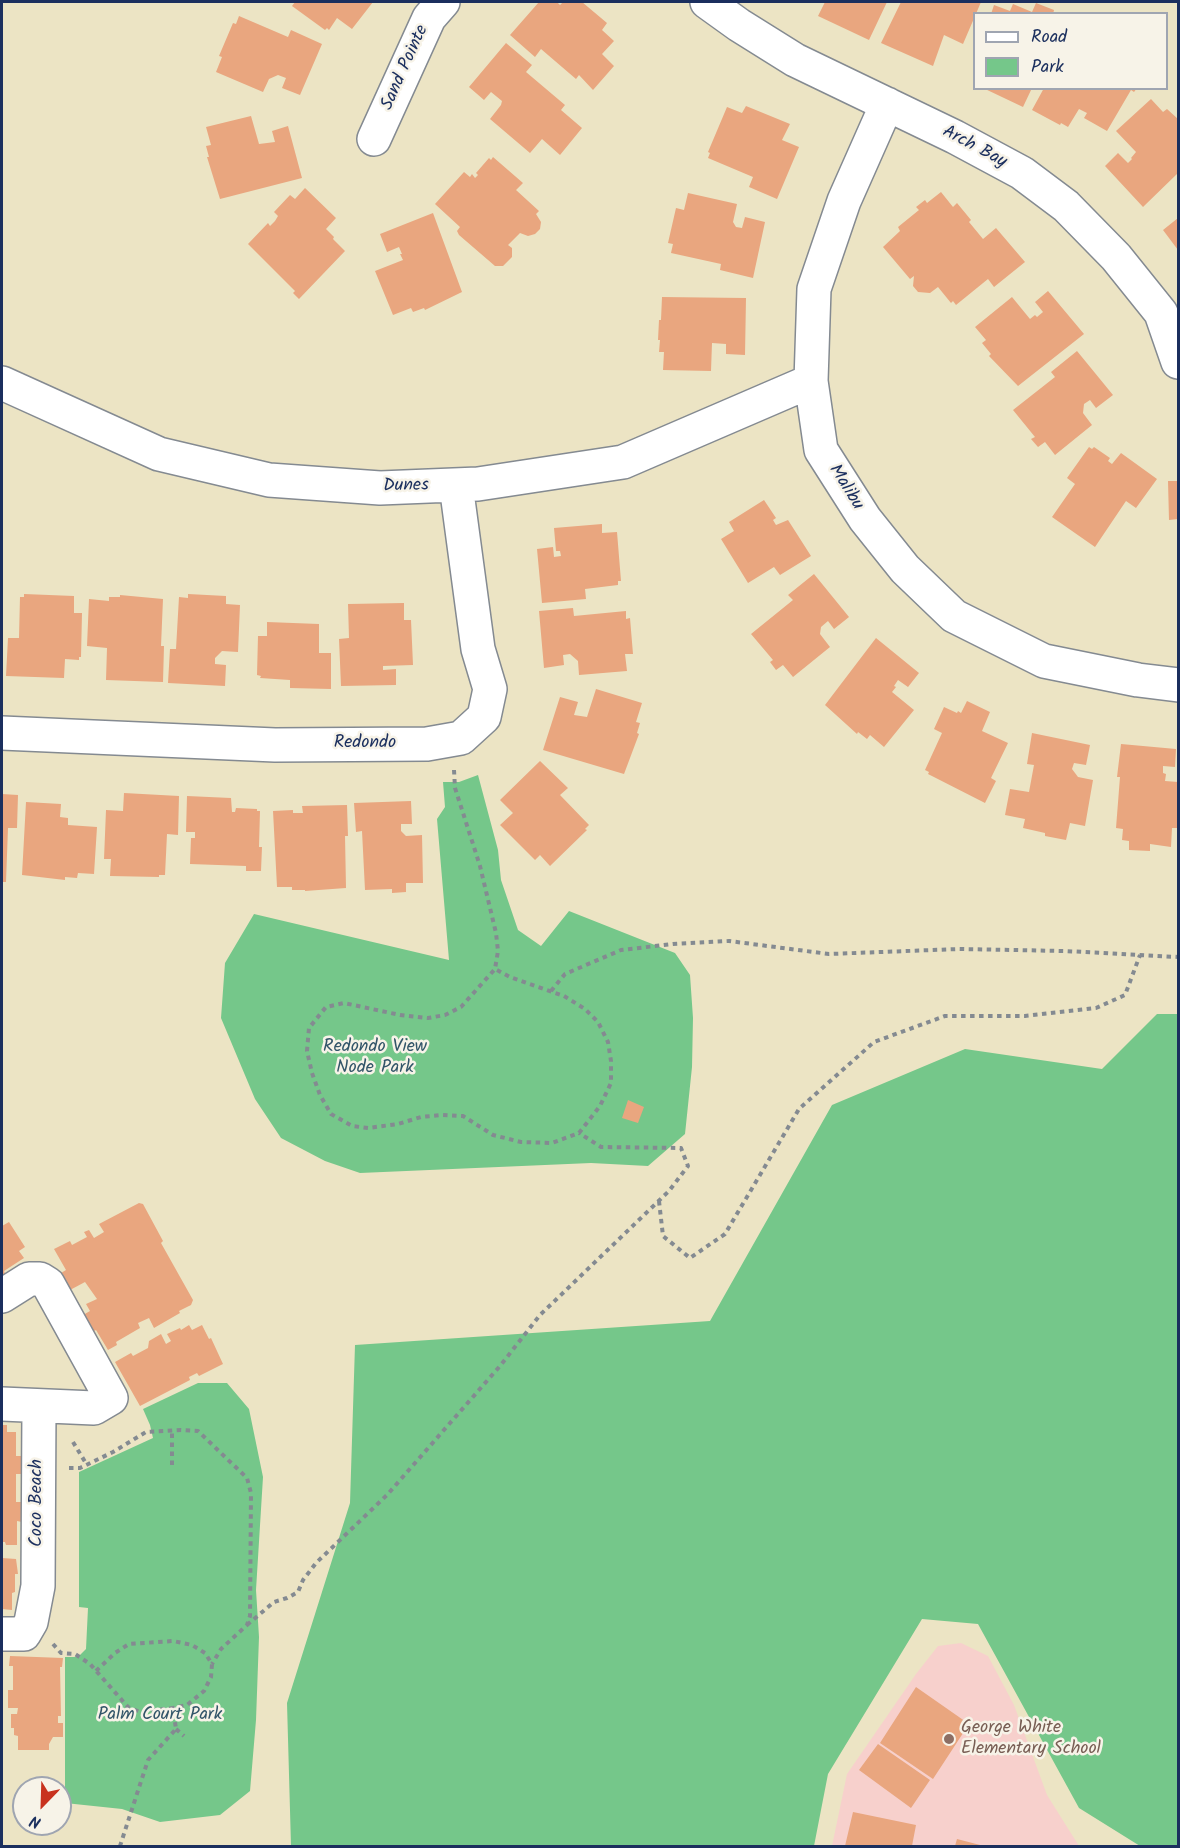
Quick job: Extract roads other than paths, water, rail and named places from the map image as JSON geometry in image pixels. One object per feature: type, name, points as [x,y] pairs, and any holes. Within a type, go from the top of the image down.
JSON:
[{"type":"street","name":"Sand Pointe","points":[[374,138],[429,18],[443,2]]},
{"type":"street","name":"Arch Bay","points":[[707,2],[740,26],[795,60],[955,137],[1022,173],[1066,206],[1116,257],[1161,313],[1179,362]]},
{"type":"street","name":"Malibu","points":[[886,104],[844,201],[814,289],[811,381],[821,450],[865,519],[905,569],[954,616],[1044,661],[1138,680],[1179,685]]},
{"type":"street","name":"Dunes","points":[[2,383],[159,454],[269,480],[380,488],[478,484],[622,462],[811,381]]},
{"type":"street","name":"Redondo","points":[[2,733],[275,745],[427,744],[462,738],[484,717],[490,689],[478,649],[456,485]]},
{"type":"street","points":[[2,1296],[29,1279],[40,1279],[48,1284],[111,1398],[94,1408],[2,1404]]},
{"type":"street","name":"Coco Beach","points":[[19,1630],[38,1586],[39,1407]]},
{"type":"place","name":"George White Elementary School","points":[[949,1739]]},
{"type":"park label","name":"Redondo View Node Park","points":[[375,1058]]},
{"type":"park label","name":"Palm Court Park","points":[[160,1716]]}]
